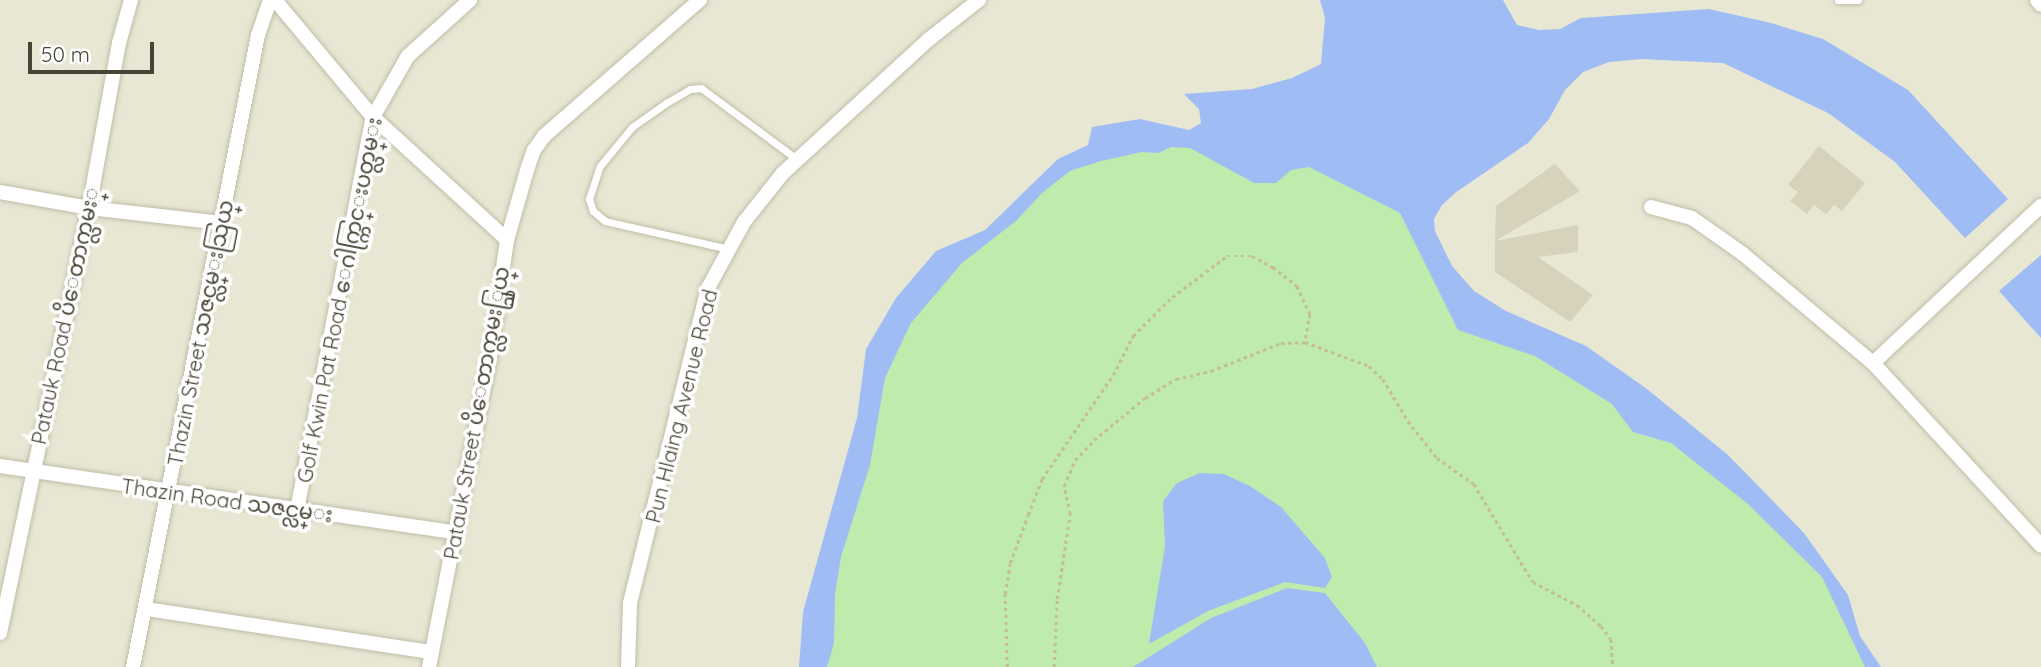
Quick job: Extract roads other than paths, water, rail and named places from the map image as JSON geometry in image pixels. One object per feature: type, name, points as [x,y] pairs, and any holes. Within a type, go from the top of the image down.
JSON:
[{"type":"street","name":"Patauk Road ပိေတာက္လမး္","points":[[0,633],[89,208],[119,43],[131,0]]},
{"type":"street","name":"Patauk Street ပိေတာက္လမး္သြယ္","points":[[273,0],[373,117],[507,240],[491,351],[430,659]]},
{"type":"street","name":"Thazin Street သဇင္လမ္းသြယ္","points":[[133,667],[258,35],[273,0]]},
{"type":"street","name":"Golf Kwin Pat Road ေဂါက္ကြင္းပတ္လမ္း","points":[[297,510],[373,117],[408,56],[470,0]]},
{"type":"street","points":[[507,240],[528,167],[544,136],[700,0]]},
{"type":"street","name":"Pun Hlaing Avenue Road","points":[[628,667],[630,603],[708,288],[744,222],[783,173],[929,40],[979,0]]},
{"type":"street","points":[[2037,0],[2041,5]]},
{"type":"street","points":[[0,192],[89,208],[222,223]]},
{"type":"street","points":[[1873,363],[2041,206]]},
{"type":"street","points":[[1651,207],[1692,218],[1743,254],[1873,363],[2041,546]]},
{"type":"street","name":"Thazin Road သဇင္လမ္း","points":[[0,466],[169,493],[455,532]]},
{"type":"street","points":[[146,609],[430,659]]},
{"type":"lane","points":[[1838,0],[1858,0]]},
{"type":"lane","points":[[730,249],[605,221],[593,211],[589,199],[600,166],[632,127],[666,103],[691,89],[701,88],[798,160]]},
{"type":"water","points":[[1320,0],[1503,0],[1517,25],[1539,30],[1560,29],[1581,18],[1709,9],[1771,23],[1823,39],[1908,90],[2008,199],[1965,238],[1895,162],[1828,113],[1723,63],[1642,59],[1609,62],[1583,72],[1565,90],[1549,119],[1528,143],[1455,193],[1442,205],[1434,219],[1435,231],[1452,266],[1474,291],[1506,311],[1586,346],[1647,389],[1728,455],[1804,533],[1848,595],[1860,636],[1881,667],[1865,667],[1822,577],[1748,504],[1671,443],[1633,432],[1612,404],[1535,356],[1458,330],[1400,213],[1309,167],[1291,170],[1276,183],[1254,183],[1190,148],[1171,147],[1158,153],[1142,152],[1070,171],[1042,193],[1017,220],[962,263],[911,323],[885,378],[870,465],[841,557],[835,594],[834,643],[827,667],[799,667],[803,612],[857,418],[866,349],[896,298],[936,251],[985,230],[1058,159],[1088,145],[1092,127],[1140,119],[1189,130],[1201,123],[1199,109],[1184,94],[1252,89],[1292,78],[1321,64],[1325,18]]},
{"type":"water","points":[[2041,255],[2041,338],[1999,291]]},
{"type":"water","points":[[1200,473],[1224,474],[1250,486],[1281,507],[1325,558],[1332,577],[1325,588],[1285,582],[1208,611],[1149,644],[1165,546],[1163,501],[1177,483]]},
{"type":"water","points":[[1287,588],[1325,593],[1365,643],[1377,667],[1133,667],[1211,618]]}]
